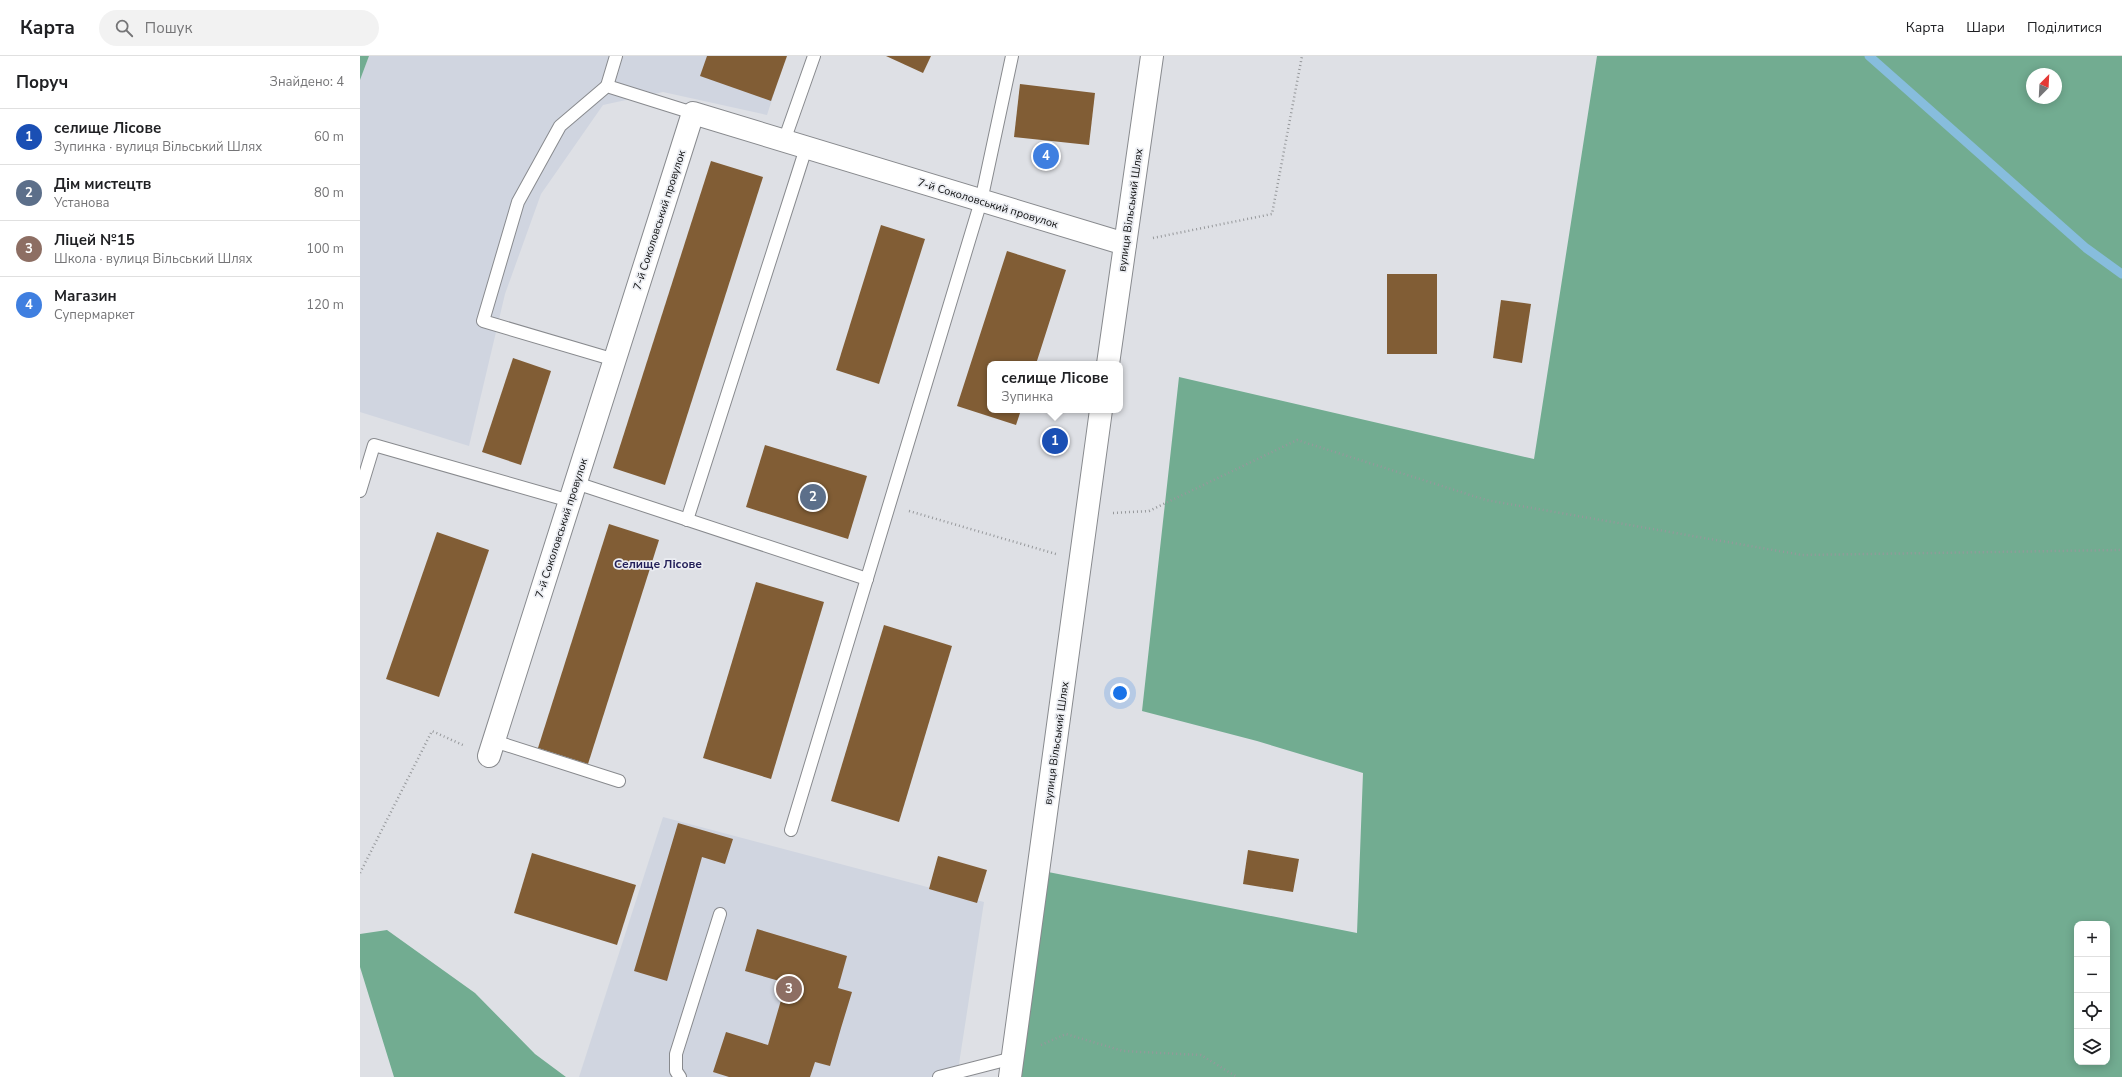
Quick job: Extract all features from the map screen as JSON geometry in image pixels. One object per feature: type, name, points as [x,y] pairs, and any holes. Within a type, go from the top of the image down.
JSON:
[{"type":"street","name":"вулиця Вільський Шлях","points":[[1108,361],[1152,56]]},
{"type":"street","name":"7-й Соколовський провулок","points":[[491,748],[693,113],[1125,244]]},
{"type":"street","name":"вулиця Вільський Шлях","points":[[1012,1067],[1101,413]]},
{"type":"lane","points":[[615,360],[483,321],[518,202],[560,126],[607,86],[616,56]]},
{"type":"lane","points":[[784,141],[814,56]]},
{"type":"lane","points":[[791,830],[981,201],[1012,56]]},
{"type":"lane","points":[[607,86],[693,113]]},
{"type":"lane","points":[[687,520],[806,148]]},
{"type":"lane","points":[[360,491],[374,444],[687,520],[867,579]]},
{"type":"lane","points":[[491,748],[620,782]]},
{"type":"lane","points":[[680,1077],[676,1071],[676,1054],[720,914]]},
{"type":"lane","points":[[939,1077],[1012,1067]]},
{"type":"path","points":[[1125,244],[1272,214],[1302,56]]},
{"type":"path","points":[[1087,514],[1149,512],[1297,440],[1486,500],[1802,555],[2122,550]]},
{"type":"path","points":[[889,505],[1080,561]]},
{"type":"path","points":[[360,873],[432,731],[491,748]]},
{"type":"path","points":[[1012,1067],[1066,1034],[1123,1051],[1201,1055],[1238,1077]]},
{"type":"shaded area","points":[[369,56],[786,56],[767,115],[663,92],[603,105],[541,194],[505,294],[469,446],[360,412],[360,80]]},
{"type":"shaded area","points":[[663,817],[984,902],[957,1077],[579,1077]]},
{"type":"green space","points":[[360,56],[369,56],[360,80]]},
{"type":"green space","points":[[1597,56],[2122,56],[2122,1077],[1010,1077],[1038,870],[1357,933],[1363,773],[1257,741],[1142,711],[1179,377],[1534,459]]},
{"type":"green space","points":[[387,930],[475,993],[535,1054],[566,1077],[394,1077],[360,967],[360,934]]},
{"type":"building","points":[[707,56],[787,56],[771,101],[700,76]]},
{"type":"building","points":[[886,56],[931,56],[923,73]]},
{"type":"building","points":[[1020,84],[1095,93],[1089,145],[1014,137]]},
{"type":"building","points":[[711,161],[763,177],[665,485],[613,468]]},
{"type":"building","points":[[881,225],[925,239],[879,384],[836,370]]},
{"type":"building","points":[[1007,251],[1066,270],[1037,361],[987,361],[987,413],[1020,413],[1016,425],[957,406]]},
{"type":"building","points":[[1387,274],[1437,274],[1437,354],[1387,354]]},
{"type":"building","points":[[1501,300],[1531,304],[1522,363],[1493,358]]},
{"type":"building","points":[[513,358],[551,371],[521,465],[482,452]]},
{"type":"building","points":[[765,445],[867,476],[848,539],[746,507]]},
{"type":"building","points":[[609,524],[659,540],[588,764],[538,748]]},
{"type":"building","points":[[437,532],[489,550],[439,697],[386,679]]},
{"type":"building","points":[[756,582],[824,602],[771,779],[703,758]]},
{"type":"building","points":[[884,625],[952,646],[899,822],[831,801]]},
{"type":"building","points":[[678,823],[733,839],[725,864],[702,857],[667,981],[634,971]]},
{"type":"building","points":[[1248,850],[1299,859],[1293,892],[1243,884]]},
{"type":"building","points":[[532,853],[636,885],[617,945],[514,913]]},
{"type":"building","points":[[938,856],[987,870],[977,903],[929,889]]},
{"type":"building","points":[[757,929],[847,956],[838,988],[852,992],[830,1066],[815,1062],[810,1077],[729,1077],[713,1072],[726,1032],[768,1045],[786,983],[745,971]]},
{"type":"waterway","points":[[1869,56],[2086,248],[2122,274]]},
{"type":"place","name":"Магазин","points":[[1046,156]]},
{"type":"place","name":"селище Лісове","points":[[1055,441]]},
{"type":"place","name":"Дім мистецтв","points":[[813,497]]},
{"type":"place","name":"Ліцей №15","points":[[789,989]]},
{"type":"district","name":"Селище Лісове","points":[[658,564]]}]
